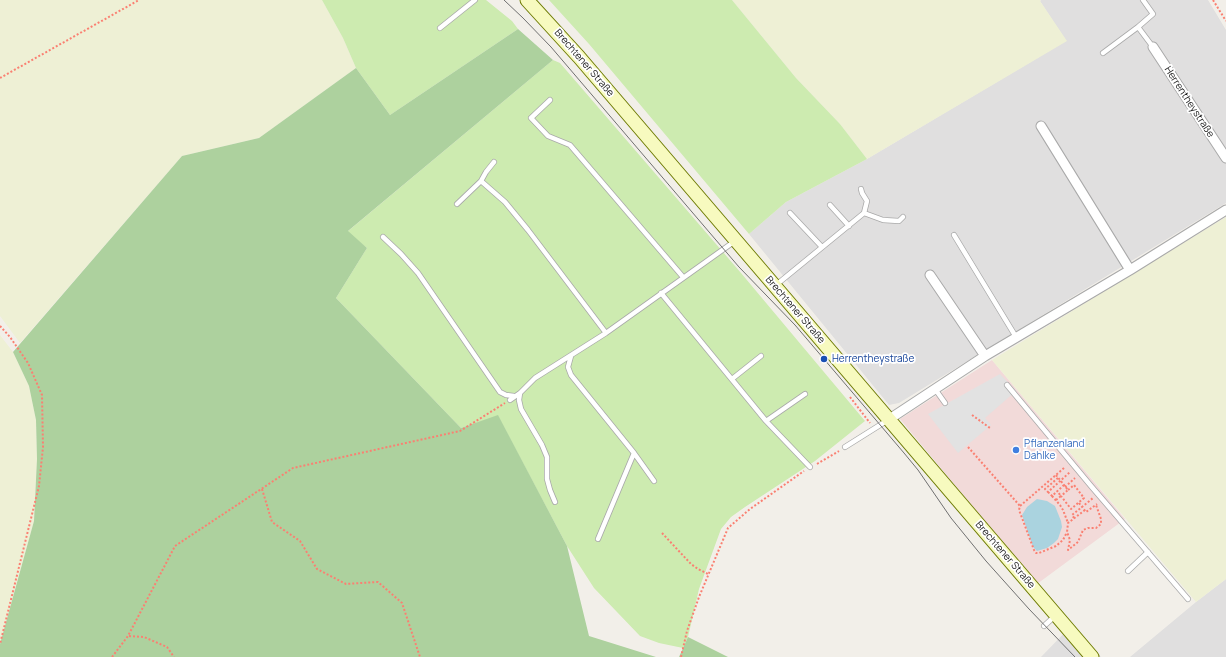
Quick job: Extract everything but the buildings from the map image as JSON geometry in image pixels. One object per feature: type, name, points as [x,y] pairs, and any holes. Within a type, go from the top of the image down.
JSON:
[{"type":"main road","name":"Brechtener Straße","points":[[527,0],[579,57],[1092,657]]},
{"type":"street","name":"Herrentheystraße","points":[[1153,47],[1226,158]]},
{"type":"street","points":[[1041,126],[1130,270]]},
{"type":"street","points":[[888,420],[985,356],[1130,270],[1226,210]]},
{"type":"street","points":[[930,275],[985,356]]},
{"type":"lane","points":[[440,28],[475,0]]},
{"type":"lane","points":[[1103,52],[1138,27],[1153,14],[1143,0]]},
{"type":"lane","points":[[1138,27],[1153,47]]},
{"type":"lane","points":[[550,100],[531,118],[548,136],[570,145],[683,277]]},
{"type":"lane","points":[[457,204],[481,181],[494,162]]},
{"type":"lane","points":[[481,181],[505,202],[606,333]]},
{"type":"lane","points":[[775,286],[864,213],[867,201],[861,189]]},
{"type":"lane","points":[[830,206],[848,226]]},
{"type":"lane","points":[[790,213],[822,247]]},
{"type":"lane","points":[[864,213],[883,220],[899,221],[903,217]]},
{"type":"lane","points":[[954,235],[1016,337]]},
{"type":"lane","points":[[383,237],[418,273],[500,392],[506,395],[514,396]]},
{"type":"lane","points":[[510,400],[520,393],[535,378],[606,333],[735,241]]},
{"type":"lane","points":[[661,293],[766,421],[810,467]]},
{"type":"lane","points":[[571,356],[568,367],[571,375],[634,453],[654,481]]},
{"type":"lane","points":[[732,379],[761,356]]},
{"type":"lane","points":[[1007,385],[1188,599]]},
{"type":"lane","points":[[935,389],[945,403]]},
{"type":"lane","points":[[520,393],[519,400],[521,409],[542,445],[547,457],[548,479],[550,490],[555,502]]},
{"type":"lane","points":[[766,421],[805,394]]},
{"type":"lane","points":[[845,447],[888,420]]},
{"type":"lane","points":[[598,539],[634,453]]},
{"type":"lane","points":[[1128,571],[1148,552]]},
{"type":"lane","points":[[1044,626],[1057,615]]},
{"type":"path","points":[[0,78],[139,0]]},
{"type":"path","points":[[1212,0],[1226,21]]},
{"type":"path","points":[[0,326],[10,337],[28,363],[42,395],[43,447],[39,486],[0,644]]},
{"type":"path","points":[[850,397],[874,428]]},
{"type":"path","points":[[112,657],[128,636],[175,546],[294,468],[460,431],[510,400]]},
{"type":"path","points":[[972,415],[990,428]]},
{"type":"path","points":[[681,657],[687,631],[708,574],[728,528],[750,509],[810,467],[845,447]]},
{"type":"path","points":[[968,447],[1020,506]]},
{"type":"path","points":[[979,459],[983,457]]},
{"type":"path","points":[[1042,486],[1060,505],[1068,523],[1067,532],[1063,540],[1056,546],[1039,554],[1034,550],[1019,510],[1020,506],[1042,486],[1064,468]]},
{"type":"path","points":[[1048,492],[1071,471]]},
{"type":"path","points":[[1056,475],[1068,490]]},
{"type":"path","points":[[1052,496],[1076,477]]},
{"type":"path","points":[[1045,490],[1058,478]]},
{"type":"path","points":[[1056,500],[1074,485],[1084,498],[1071,509]]},
{"type":"path","points":[[262,489],[272,522],[300,541],[317,569],[346,584],[378,582],[402,603],[420,657]]},
{"type":"path","points":[[1057,491],[1071,509],[1074,518]]},
{"type":"path","points":[[1072,515],[1093,498]]},
{"type":"path","points":[[1060,505],[1065,500]]},
{"type":"path","points":[[1068,523],[1084,510],[1086,512],[1103,500]]},
{"type":"path","points":[[1079,503],[1084,510]]},
{"type":"path","points":[[1063,510],[1068,505]]},
{"type":"path","points":[[1067,532],[1070,537],[1068,550],[1078,542],[1083,531],[1088,528],[1096,528],[1102,523],[1096,505]]},
{"type":"path","points":[[662,533],[691,564],[708,574]]},
{"type":"path","points":[[128,636],[144,637],[167,647],[174,657]]},
{"type":"shaded area","points":[[1208,0],[1226,30],[1226,203],[899,403],[889,405],[749,234],[786,202],[867,159],[1066,41],[1040,1]]},
{"type":"shaded area","points":[[992,360],[1125,519],[1037,584],[900,419]]},
{"type":"shaded area","points":[[1000,374],[1016,391],[985,418],[991,425],[958,453],[928,414]]},
{"type":"shaded area","points":[[1226,579],[1226,657],[1130,657],[1196,602]]},
{"type":"shaded area","points":[[1072,625],[1101,657],[1041,657]]},
{"type":"green space","points":[[0,0],[322,0],[343,38],[356,68],[259,138],[182,156],[20,343],[0,316]]},
{"type":"green space","points":[[322,0],[486,0],[512,21],[518,29],[390,115],[356,68],[343,38]]},
{"type":"green space","points":[[549,0],[732,0],[796,78],[840,124],[867,159],[786,202],[749,234],[589,44]]},
{"type":"green space","points":[[732,0],[1041,0],[1040,1],[1067,41],[867,159],[840,124],[796,78]]},
{"type":"green space","points":[[518,29],[553,60],[348,231],[367,248],[336,298],[461,428],[498,415],[567,546],[589,636],[656,657],[0,657],[0,644],[34,521],[37,459],[36,420],[29,386],[13,352],[182,156],[259,138],[356,68],[390,115]]},
{"type":"green space","points":[[553,60],[560,63],[741,273],[865,421],[815,461],[731,517],[721,529],[699,589],[688,637],[683,648],[659,643],[640,636],[594,588],[567,546],[498,416],[461,428],[336,298],[367,248],[347,232]]},
{"type":"green space","points":[[1226,217],[1226,579],[1196,602],[992,360]]},
{"type":"green space","points":[[0,335],[13,352],[29,386],[36,420],[37,459],[34,521],[0,644]]},
{"type":"green space","points":[[688,637],[728,657],[679,657]]},
{"type":"water","points":[[1037,499],[1047,501],[1055,506],[1062,527],[1058,539],[1054,543],[1047,548],[1037,551],[1033,547],[1022,515],[1027,507]]},
{"type":"tram line","points":[[504,0],[551,47],[739,267],[795,325],[918,470],[951,518],[986,561],[1075,657]]},
{"type":"place","name":"Herrentheystraße","points":[[824,359]]},
{"type":"place","name":"Pflanzenland Dahlke","points":[[1016,450]]}]
